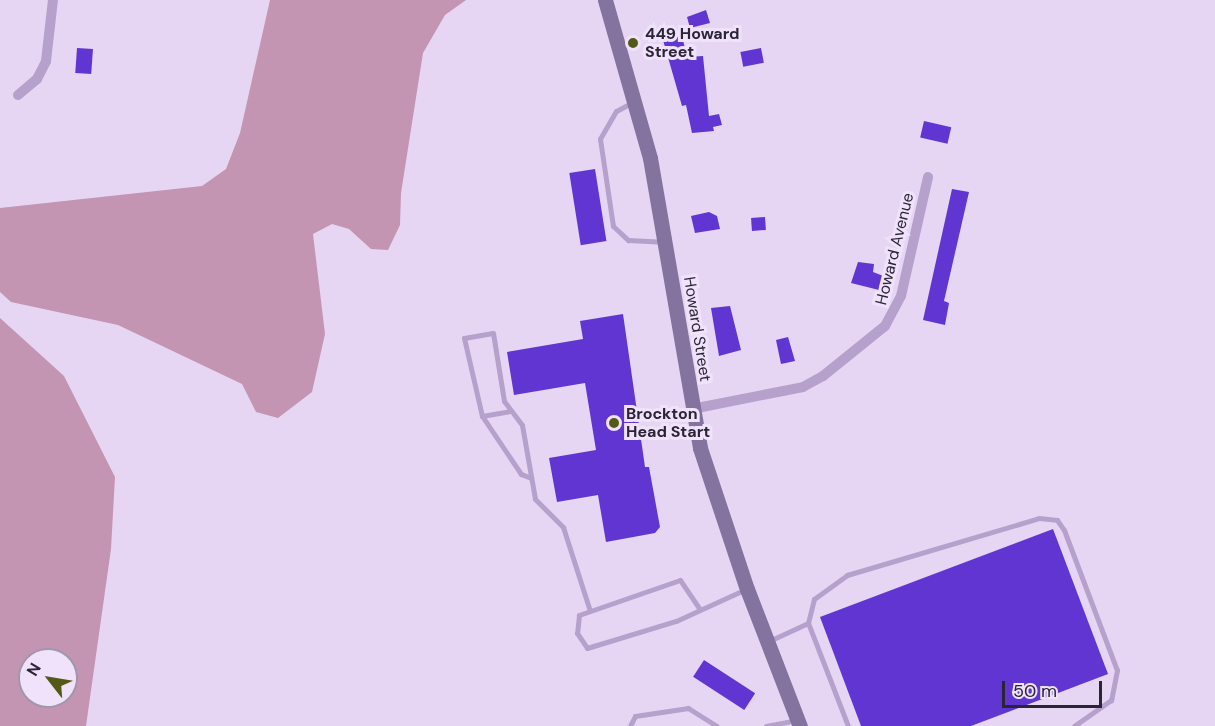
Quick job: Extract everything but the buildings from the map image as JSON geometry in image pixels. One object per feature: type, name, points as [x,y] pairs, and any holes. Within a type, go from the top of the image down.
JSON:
[{"type":"main road","name":"Howard Street","points":[[606,0],[637,100],[665,242],[692,409],[710,483],[747,589],[799,723]]},
{"type":"street","points":[[18,95],[37,79],[46,61],[53,0]]},
{"type":"street","name":"Howard Avenue","points":[[692,409],[803,387],[823,376],[885,326],[901,296],[928,177]]},
{"type":"lane","points":[[637,100],[616,111],[600,139],[613,226],[628,240],[665,242]]},
{"type":"lane","points":[[531,478],[521,474],[482,416],[464,338],[493,333],[504,400],[522,425],[531,478],[541,510],[563,527],[590,611]]},
{"type":"lane","points":[[482,416],[510,411]]},
{"type":"lane","points":[[848,726],[808,622],[814,599],[847,575],[1039,518],[1057,520],[1065,530],[1117,670],[1111,700],[1074,726]]},
{"type":"lane","points":[[699,608],[680,580],[579,615],[578,633],[587,648],[676,621],[699,608],[747,589]]},
{"type":"lane","points":[[768,642],[808,622]]},
{"type":"lane","points":[[630,726],[635,716],[688,708],[717,726]]},
{"type":"lane","points":[[766,726],[799,723]]},
{"type":"shaded area","points":[[270,0],[466,0],[445,15],[423,53],[401,193],[400,225],[388,250],[371,249],[349,229],[332,224],[313,234],[325,334],[312,392],[278,418],[256,412],[242,384],[118,325],[11,302],[0,292],[0,208],[202,186],[226,169],[240,133]]},
{"type":"shaded area","points":[[0,318],[64,376],[115,477],[111,549],[86,726],[0,726]]},
{"type":"place","name":"449 Howard Street","points":[[633,43]]},
{"type":"place","name":"Brockton Head Start","points":[[614,423]]}]
